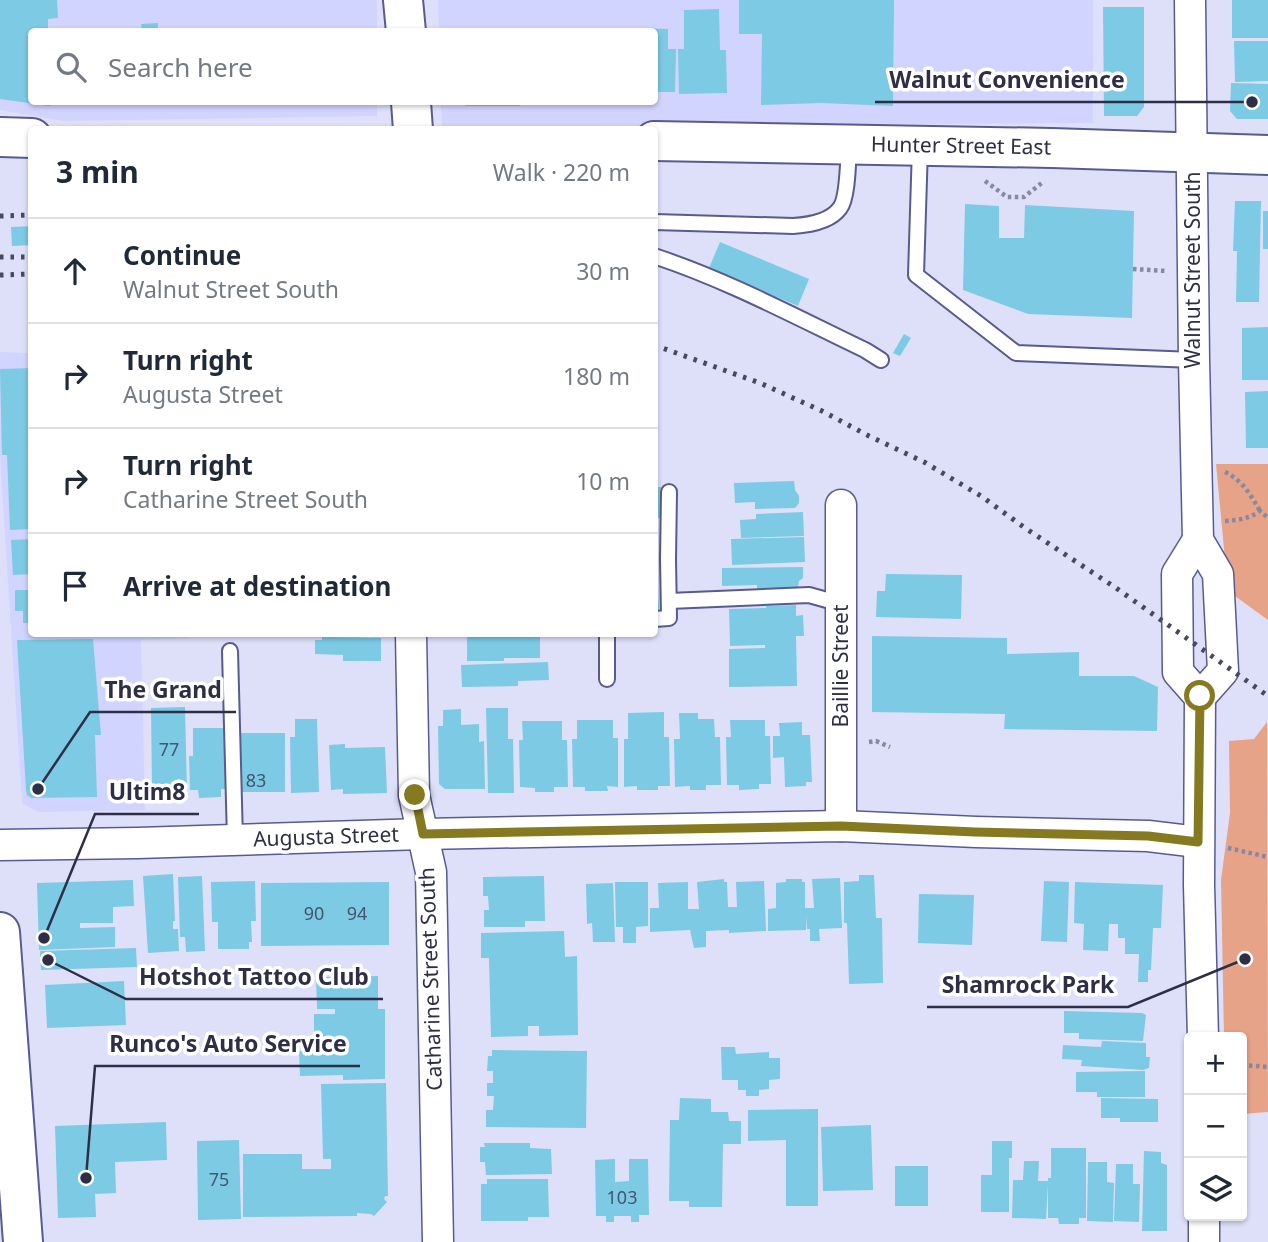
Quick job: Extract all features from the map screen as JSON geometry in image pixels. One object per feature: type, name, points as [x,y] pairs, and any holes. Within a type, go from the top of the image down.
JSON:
[{"type":"street","points":[[403,0],[406,28]]},
{"type":"street","name":"Walnut Street South","points":[[1191,0],[1198,532]]},
{"type":"street","points":[[411,105],[413,126]]},
{"type":"street","points":[[0,137],[28,138]]},
{"type":"street","name":"Hunter Street East","points":[[658,141],[1268,155]]},
{"type":"street","name":"Baillie Street","points":[[841,505],[841,826]]},
{"type":"street","points":[[1198,532],[1177,574],[1178,672],[1200,696]]},
{"type":"street","points":[[1198,532],[1218,574],[1223,671],[1200,696],[1198,842],[1203,1032]]},
{"type":"street","name":"Catharine Street South","points":[[411,637],[415,795],[430,872],[438,1242]]},
{"type":"street","name":"Augusta Street","points":[[0,845],[841,826],[1148,836],[1198,842]]},
{"type":"street","points":[[0,932],[23,1242]]},
{"type":"street","points":[[1204,1221],[1204,1242]]},
{"type":"lane","points":[[658,222],[811,225],[827,218],[841,207],[847,179],[849,144]]},
{"type":"lane","points":[[920,145],[916,275],[1000,341],[1016,353],[1194,360]]},
{"type":"lane","points":[[658,257],[748,294],[881,360]]},
{"type":"lane","points":[[658,619],[669,618],[669,492]]},
{"type":"lane","points":[[669,600],[809,595],[841,604]]},
{"type":"lane","points":[[607,637],[607,679]]},
{"type":"lane","points":[[230,652],[235,840]]},
{"type":"path","points":[[1197,470],[1221,470],[1233,476],[1247,487],[1260,511],[1268,518]]},
{"type":"path","points":[[1198,532],[1250,518],[1260,511]]},
{"type":"path","points":[[1198,842],[1268,856]]},
{"type":"path","points":[[1247,1065],[1268,1067]]},
{"type":"shaded area","points":[[0,0],[377,0],[377,28],[28,28],[28,105],[377,105],[377,116],[63,121],[0,110]]},
{"type":"shaded area","points":[[438,0],[1093,0],[1093,123],[442,126],[441,105],[658,105],[658,28],[439,28]]},
{"type":"shaded area","points":[[0,352],[28,353],[28,637],[188,637],[141,640],[145,810],[38,812],[22,803],[0,455]]},
{"type":"shaded area","points":[[1216,464],[1268,464],[1268,620],[1228,591]]},
{"type":"shaded area","points":[[1267,722],[1268,1112],[1247,1114],[1247,1032],[1224,1032],[1221,880],[1230,813],[1229,741],[1254,739]]},
{"type":"building","points":[[0,0],[57,0],[58,18],[48,19],[48,28],[28,28],[28,103],[0,99]]},
{"type":"building","points":[[739,0],[894,0],[893,106],[821,103],[761,105],[762,34],[739,34]]},
{"type":"building","points":[[1232,0],[1268,0],[1268,38],[1232,38]]},
{"type":"building","points":[[1103,7],[1144,7],[1144,107],[1137,116],[1104,116]]},
{"type":"building","points":[[719,9],[720,50],[726,50],[727,93],[679,94],[678,49],[684,49],[684,10]]},
{"type":"building","points":[[158,23],[158,28],[142,28],[141,24]]},
{"type":"building","points":[[658,29],[668,29],[668,49],[676,49],[675,92],[658,92]]},
{"type":"building","points":[[1234,41],[1268,41],[1268,81],[1235,82]]},
{"type":"building","points":[[1231,83],[1268,84],[1268,119],[1237,119],[1230,111]]},
{"type":"building","points":[[466,105],[520,105],[520,106]]},
{"type":"building","points":[[1235,201],[1261,201],[1259,302],[1236,302],[1237,251],[1233,251]]},
{"type":"building","points":[[965,204],[999,206],[999,238],[1024,238],[1025,205],[1134,211],[1132,318],[1028,314],[963,290]]},
{"type":"building","points":[[1263,211],[1268,211],[1268,249],[1263,249]]},
{"type":"building","points":[[28,226],[28,245],[12,246],[11,227]]},
{"type":"building","points":[[720,242],[809,279],[798,306],[709,268]]},
{"type":"building","points":[[1268,327],[1268,380],[1242,380],[1242,328]]},
{"type":"building","points":[[904,334],[911,338],[900,356],[893,353]]},
{"type":"building","points":[[28,368],[28,529],[10,530],[7,455],[2,455],[0,369]]},
{"type":"building","points":[[1268,391],[1268,448],[1246,448],[1245,392]]},
{"type":"building","points":[[794,481],[799,496],[799,503],[795,508],[755,509],[755,502],[735,503],[734,483]]},
{"type":"building","points":[[658,487],[661,487],[661,518],[658,518]]},
{"type":"building","points":[[803,512],[804,536],[741,538],[740,520],[756,519],[756,514]]},
{"type":"building","points":[[804,537],[805,562],[732,565],[731,539]]},
{"type":"building","points":[[28,539],[28,574],[13,575],[11,540]]},
{"type":"building","points":[[803,567],[803,578],[799,581],[797,594],[757,594],[757,585],[722,586],[722,568]]},
{"type":"building","points":[[886,574],[962,575],[961,619],[876,617],[877,591],[885,591]]},
{"type":"building","points":[[15,590],[28,590],[28,623],[23,623],[23,611],[15,611]]},
{"type":"building","points":[[796,605],[796,616],[803,615],[804,636],[796,636],[797,686],[729,687],[729,649],[765,648],[765,645],[730,646],[729,609]]},
{"type":"building","points":[[872,636],[1007,638],[1007,654],[1079,652],[1079,676],[1134,676],[1158,687],[1157,731],[1004,729],[1005,714],[872,712]]},
{"type":"building","points":[[322,637],[381,638],[381,661],[343,661],[343,655],[315,654],[315,640],[322,640]]},
{"type":"building","points":[[467,637],[540,637],[540,658],[467,661]]},
{"type":"building","points":[[93,639],[101,735],[95,735],[97,797],[31,798],[26,790],[17,640]]},
{"type":"building","points":[[548,662],[549,680],[518,681],[518,686],[462,687],[461,665]]},
{"type":"building","points":[[185,707],[187,791],[152,791],[151,708]]},
{"type":"building","points":[[486,708],[508,708],[508,739],[513,739],[514,793],[488,793]]},
{"type":"building","points":[[461,709],[461,725],[479,724],[479,742],[484,741],[485,789],[445,789],[439,784],[438,726],[443,726],[443,710]]},
{"type":"building","points":[[664,712],[664,737],[669,737],[670,786],[658,786],[658,790],[637,790],[637,786],[624,787],[624,739],[628,739],[628,713]]},
{"type":"building","points":[[679,713],[698,713],[698,719],[714,719],[715,737],[720,737],[721,785],[706,785],[706,790],[690,790],[690,786],[675,787],[674,739],[680,739]]},
{"type":"building","points":[[295,719],[317,719],[319,792],[291,793],[290,737],[295,737]]},
{"type":"building","points":[[577,720],[613,720],[613,738],[618,738],[618,787],[607,786],[608,791],[585,791],[585,787],[573,787],[572,739],[577,739]]},
{"type":"building","points":[[730,720],[765,720],[765,736],[770,736],[771,784],[759,784],[759,789],[739,790],[739,785],[727,785],[726,737],[731,737]]},
{"type":"building","points":[[522,721],[562,721],[562,740],[567,740],[568,787],[554,787],[554,792],[535,792],[535,788],[520,787],[519,740],[523,740]]},
{"type":"building","points":[[802,722],[802,735],[810,735],[812,782],[806,782],[806,786],[785,787],[784,757],[773,758],[773,736],[780,736],[779,723]]},
{"type":"building","points":[[193,728],[229,728],[230,789],[221,789],[221,797],[199,798],[198,790],[190,790],[189,756],[193,756]]},
{"type":"building","points":[[240,733],[285,733],[285,792],[241,792]]},
{"type":"building","points":[[345,744],[345,748],[385,747],[387,793],[343,794],[343,789],[331,790],[329,745]]},
{"type":"building","points":[[173,874],[173,929],[178,929],[179,951],[148,953],[143,876]]},
{"type":"building","points":[[859,875],[874,875],[876,918],[882,918],[883,983],[849,984],[844,882],[859,881]]},
{"type":"building","points":[[202,876],[205,951],[186,952],[185,937],[180,937],[178,877]]},
{"type":"building","points":[[544,876],[545,921],[525,921],[525,927],[484,927],[484,910],[489,910],[488,896],[483,896],[483,877]]},
{"type":"building","points":[[840,878],[842,928],[819,929],[820,941],[810,941],[806,915],[806,930],[768,931],[768,909],[776,908],[776,883],[786,882],[786,879],[802,879],[802,882],[805,882],[805,908],[814,908],[812,879]]},
{"type":"building","points":[[724,879],[724,882],[727,882],[728,907],[737,907],[736,882],[764,881],[766,931],[706,931],[706,947],[694,948],[690,930],[650,932],[650,908],[659,908],[658,883],[688,882],[688,909],[699,909],[697,882]]},
{"type":"building","points":[[133,880],[134,906],[113,907],[113,923],[80,923],[80,928],[115,927],[115,947],[39,950],[37,883]]},
{"type":"building","points":[[255,881],[256,921],[251,921],[252,942],[249,942],[249,949],[218,949],[218,922],[212,922],[211,882]]},
{"type":"building","points":[[1044,881],[1069,882],[1067,942],[1041,941]]},
{"type":"building","points":[[389,882],[389,945],[261,946],[261,883]]},
{"type":"building","points":[[615,882],[648,882],[648,926],[636,927],[636,943],[623,943],[623,927],[616,927]]},
{"type":"building","points":[[1075,882],[1163,885],[1161,928],[1153,928],[1148,982],[1138,982],[1139,954],[1125,954],[1125,938],[1118,938],[1118,924],[1109,924],[1108,951],[1083,950],[1084,924],[1074,923]]},
{"type":"building","points":[[613,883],[615,942],[593,942],[592,923],[587,924],[586,884]]},
{"type":"building","points":[[919,894],[974,895],[972,945],[918,943]]},
{"type":"building","points":[[564,931],[565,957],[577,956],[578,1035],[539,1036],[539,1026],[528,1026],[528,1036],[491,1037],[489,958],[481,958],[481,933]]},
{"type":"building","points":[[136,948],[137,967],[41,970],[40,951]]},
{"type":"building","points":[[378,976],[378,1009],[385,1009],[385,1079],[343,1080],[343,1075],[300,1076],[299,1051],[335,1051],[335,1047],[314,1048],[314,1014],[335,1014],[335,1009],[317,1009],[316,977]]},
{"type":"building","points":[[124,981],[126,1025],[47,1028],[45,985]]},
{"type":"building","points":[[1064,1011],[1142,1013],[1146,1015],[1143,1041],[1079,1039],[1079,1033],[1064,1033]]},
{"type":"building","points":[[1102,1041],[1146,1043],[1146,1057],[1150,1057],[1149,1068],[1143,1070],[1081,1066],[1082,1060],[1062,1059],[1063,1045],[1101,1047]]},
{"type":"building","points":[[721,1047],[735,1047],[736,1054],[769,1052],[769,1058],[780,1058],[780,1079],[769,1080],[769,1089],[759,1090],[759,1096],[746,1096],[746,1090],[738,1090],[738,1080],[722,1080]]},
{"type":"building","points":[[492,1050],[587,1051],[586,1128],[486,1127],[486,1110],[493,1110],[494,1096],[487,1096],[487,1083],[493,1083],[493,1071],[487,1071],[488,1056],[492,1056]]},
{"type":"building","points":[[1145,1071],[1145,1097],[1097,1097],[1097,1092],[1076,1092],[1076,1072]]},
{"type":"building","points":[[386,1083],[388,1196],[384,1199],[387,1202],[374,1216],[357,1213],[357,1216],[243,1217],[243,1154],[302,1154],[302,1169],[331,1169],[331,1159],[323,1159],[321,1084]]},
{"type":"building","points":[[680,1098],[711,1099],[711,1112],[728,1112],[729,1121],[741,1121],[741,1144],[723,1144],[722,1207],[689,1207],[689,1201],[669,1201],[670,1120],[679,1120]]},
{"type":"building","points":[[1101,1098],[1158,1099],[1158,1122],[1120,1122],[1120,1118],[1101,1118]]},
{"type":"building","points":[[818,1109],[818,1206],[786,1206],[786,1140],[748,1141],[748,1110]]},
{"type":"building","points":[[166,1122],[167,1160],[115,1162],[116,1193],[95,1194],[96,1217],[58,1218],[55,1126]]},
{"type":"building","points":[[871,1125],[873,1190],[823,1191],[821,1127]]},
{"type":"building","points":[[239,1140],[241,1219],[198,1220],[197,1141]]},
{"type":"building","points":[[992,1141],[1012,1141],[1012,1158],[1009,1158],[1009,1212],[981,1212],[981,1175],[992,1175]]},
{"type":"building","points":[[484,1143],[530,1143],[530,1148],[551,1149],[552,1174],[486,1175],[485,1162],[480,1162],[480,1147],[485,1147]]},
{"type":"building","points":[[1051,1148],[1086,1148],[1086,1218],[1079,1218],[1079,1224],[1059,1224],[1058,1218],[1048,1218],[1048,1185],[1046,1219],[1012,1218],[1013,1180],[1023,1180],[1024,1161],[1039,1161],[1038,1181],[1048,1181],[1048,1178],[1051,1178]]},
{"type":"building","points":[[1144,1151],[1161,1152],[1161,1163],[1167,1165],[1167,1231],[1142,1231]]},
{"type":"building","points":[[615,1159],[615,1182],[629,1181],[629,1159],[648,1159],[649,1215],[639,1215],[639,1222],[631,1222],[631,1216],[614,1216],[614,1222],[606,1222],[606,1216],[596,1216],[595,1160]]},
{"type":"building","points":[[1088,1162],[1107,1162],[1107,1182],[1114,1183],[1113,1222],[1087,1221]]},
{"type":"building","points":[[1116,1164],[1133,1164],[1133,1184],[1140,1184],[1139,1222],[1114,1221]]},
{"type":"building","points":[[895,1166],[928,1166],[928,1206],[895,1206]]},
{"type":"building","points":[[487,1179],[548,1179],[549,1217],[528,1217],[528,1221],[481,1221],[481,1184],[487,1184]]},
{"type":"railway","points":[[0,216],[28,215]]},
{"type":"railway","points":[[0,257],[28,257]]},
{"type":"railway","points":[[0,275],[28,274]]},
{"type":"railway","points":[[658,346],[760,383],[924,462],[981,496],[1268,696]]},
{"type":"place","name":"Walnut Convenience","points":[[1252,102]]},
{"type":"place","name":"The Grand","points":[[38,789]]},
{"type":"place","name":"Ultim8","points":[[44,938]]},
{"type":"place","name":"Shamrock Park","points":[[1245,959]]},
{"type":"place","name":"Hotshot Tattoo Club","points":[[48,960]]},
{"type":"place","name":"Runco's Auto Service","points":[[86,1178]]},
{"type":"route","points":[[415,795],[423,834],[841,826],[1148,836],[1198,842],[1200,696]]}]
